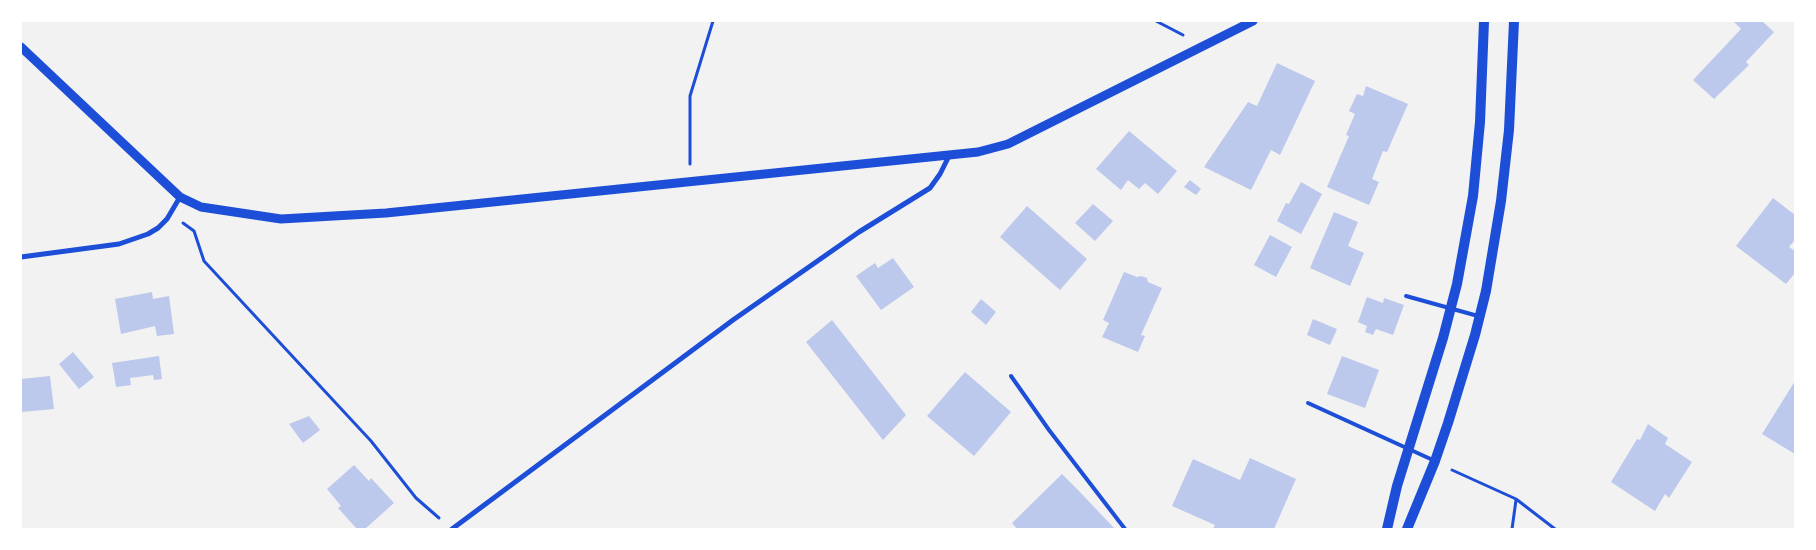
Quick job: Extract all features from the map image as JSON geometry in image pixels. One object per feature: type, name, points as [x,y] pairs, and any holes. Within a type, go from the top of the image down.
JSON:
[{"type":"main road","points":[[1387,529],[1397,486],[1457,284],[1473,196],[1480,122],[1484,21]]},
{"type":"main road","points":[[1407,529],[1435,461],[1460,386],[1486,292],[1501,201],[1509,130],[1514,21]]},
{"type":"street","points":[[21,47],[180,197],[201,207],[281,219],[386,213],[978,152],[1008,144],[1253,21]]},
{"type":"street","points":[[452,529],[733,320],[859,232],[930,188],[949,156]]},
{"type":"street","points":[[21,257],[119,244],[148,234],[158,228],[180,197]]},
{"type":"lane","points":[[1406,296],[1480,317]]},
{"type":"lane","points":[[1011,376],[1125,529]]},
{"type":"lane","points":[[1308,403],[1435,461]]},
{"type":"path","points":[[691,182],[690,96],[713,21]]},
{"type":"path","points":[[1156,21],[1184,35]]},
{"type":"path","points":[[170,213],[194,231],[204,261],[371,441],[416,498],[444,523]]},
{"type":"path","points":[[1435,461],[1516,500],[1555,529]]},
{"type":"path","points":[[1512,529],[1516,500]]},
{"type":"building","points":[[1733,21],[1762,21],[1774,32],[1746,62],[1749,65],[1714,99],[1693,80],[1741,29]]},
{"type":"building","points":[[1277,63],[1315,81],[1280,155],[1271,150],[1251,190],[1204,167],[1248,102],[1257,106]]},
{"type":"building","points":[[1366,86],[1408,104],[1387,152],[1383,151],[1372,179],[1379,182],[1369,205],[1327,187],[1349,136],[1346,135],[1355,114],[1349,111],[1357,94],[1363,96]]},
{"type":"building","points":[[1129,131],[1177,171],[1158,194],[1145,183],[1139,189],[1128,180],[1121,190],[1096,169]]},
{"type":"building","points":[[1190,180],[1201,189],[1196,195],[1184,187]]},
{"type":"building","points":[[1301,182],[1322,194],[1301,234],[1277,221],[1286,203],[1289,204]]},
{"type":"building","points":[[1773,198],[1795,215],[1795,240],[1789,247],[1795,251],[1795,273],[1786,284],[1736,246]]},
{"type":"building","points":[[1093,204],[1113,221],[1095,241],[1075,223]]},
{"type":"building","points":[[1027,206],[1087,259],[1060,290],[1000,237]]},
{"type":"building","points":[[1334,212],[1358,222],[1348,246],[1364,253],[1350,286],[1310,268]]},
{"type":"building","points":[[1270,235],[1292,247],[1276,277],[1254,265]]},
{"type":"building","points":[[893,258],[914,287],[881,310],[856,276],[875,263],[878,268]]},
{"type":"building","points":[[1124,272],[1137,277],[1147,278],[1148,282],[1162,288],[1141,335],[1145,336],[1138,352],[1102,337],[1109,323],[1103,320]]},
{"type":"building","points":[[152,292],[153,299],[169,296],[174,334],[157,336],[155,326],[121,334],[115,299]]},
{"type":"building","points":[[1367,297],[1383,303],[1384,298],[1404,305],[1393,335],[1376,329],[1373,335],[1365,332],[1367,326],[1358,322]]},
{"type":"building","points":[[981,299],[996,312],[986,325],[971,312]]},
{"type":"building","points":[[1313,319],[1337,329],[1330,345],[1307,335]]},
{"type":"building","points":[[832,320],[906,415],[883,440],[806,342]]},
{"type":"building","points":[[73,352],[94,377],[79,389],[59,364]]},
{"type":"building","points":[[159,356],[162,379],[154,380],[153,375],[130,378],[131,385],[116,387],[112,363]]},
{"type":"building","points":[[1342,356],[1379,370],[1365,408],[1327,394]]},
{"type":"building","points":[[965,372],[1011,412],[974,456],[927,416]]},
{"type":"building","points":[[50,376],[54,409],[21,412],[21,379]]},
{"type":"building","points":[[1795,381],[1795,454],[1762,434]]},
{"type":"building","points":[[309,416],[320,430],[303,443],[289,424]]},
{"type":"building","points":[[1648,424],[1668,438],[1665,444],[1692,462],[1669,498],[1665,494],[1655,511],[1611,482],[1637,439],[1640,440]]},
{"type":"building","points":[[1250,458],[1296,479],[1274,529],[1213,529],[1215,525],[1172,506],[1193,459],[1240,480]]},
{"type":"building","points":[[354,465],[369,481],[371,478],[394,503],[365,529],[357,529],[338,508],[341,506],[327,489]]},
{"type":"building","points":[[1062,474],[1115,529],[1017,529],[1012,523]]}]
